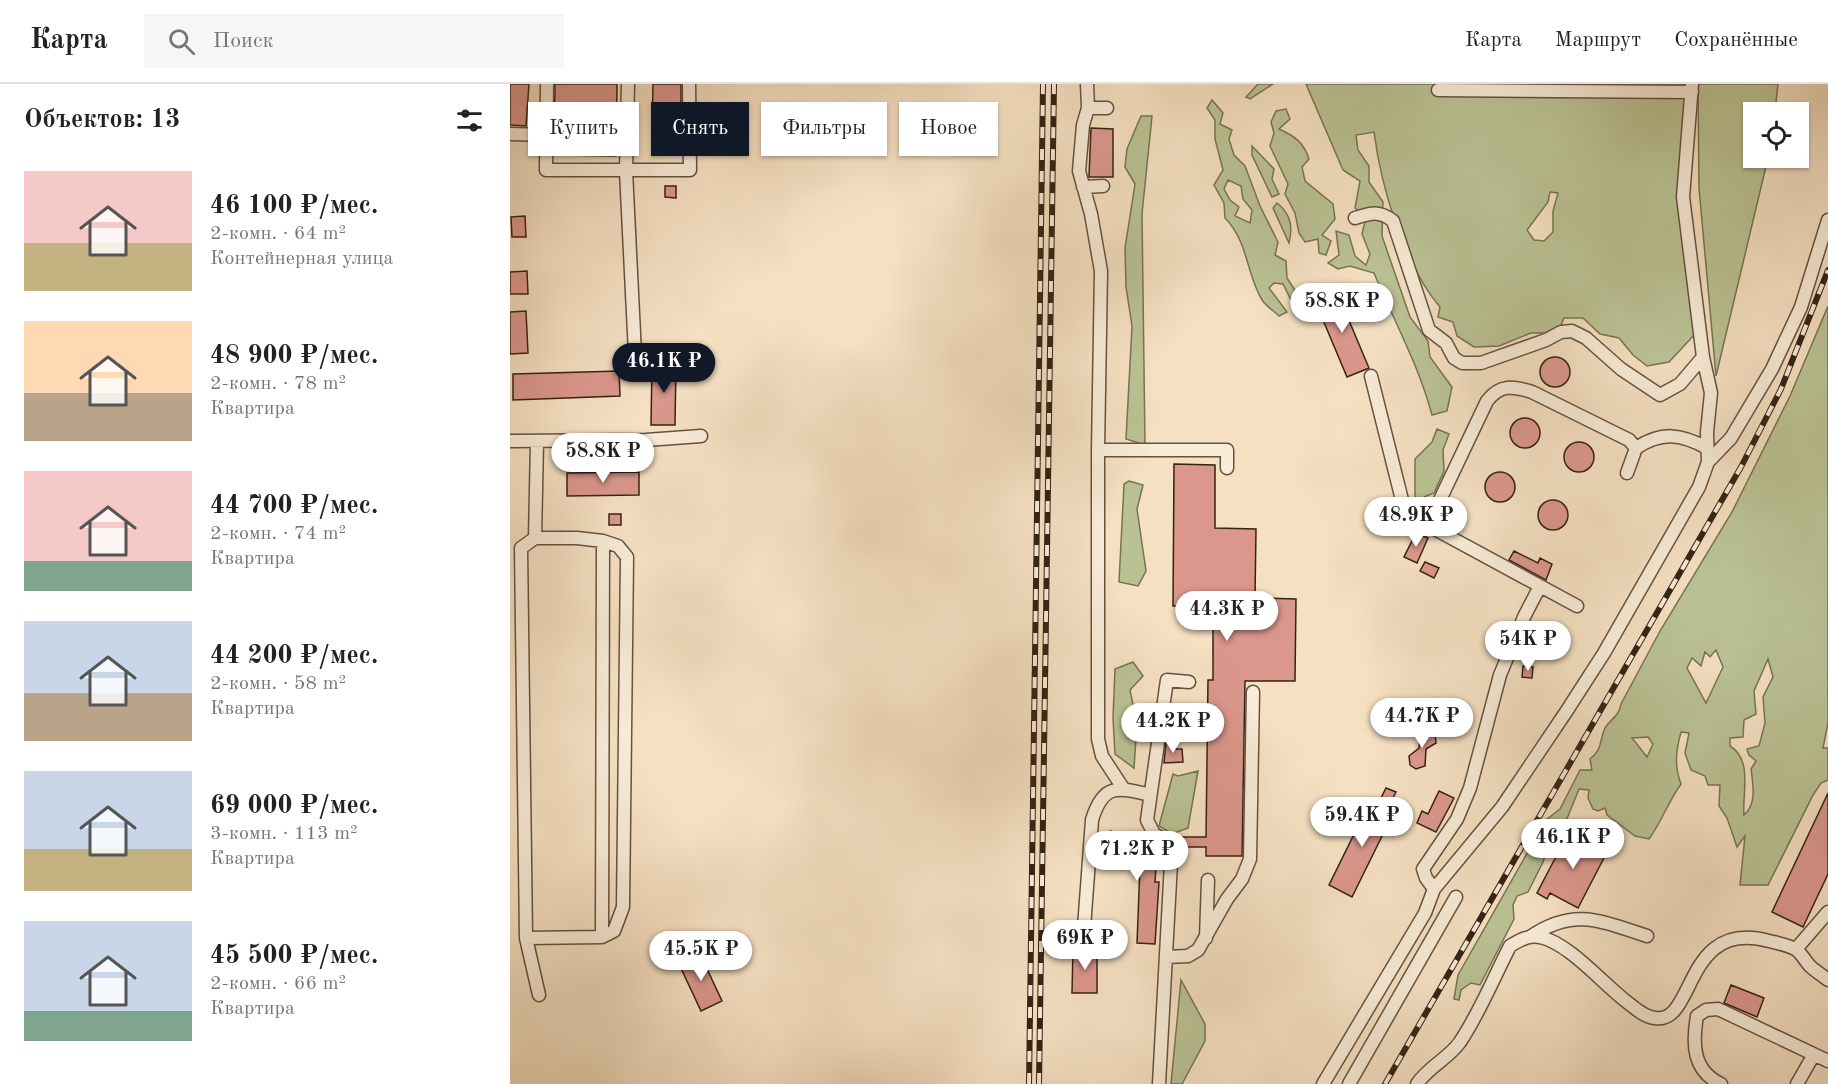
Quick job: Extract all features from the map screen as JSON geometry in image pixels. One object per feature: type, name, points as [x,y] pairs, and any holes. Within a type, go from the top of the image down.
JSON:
[{"type":"street","points":[[547,84],[547,102]]},
{"type":"street","points":[[628,84],[626,171],[635,354],[680,355]]},
{"type":"street","points":[[546,156],[546,170],[690,170],[689,84]]},
{"type":"street","points":[[1087,84],[1088,108],[1083,125],[1079,171],[1092,214],[1101,271],[1098,450],[1098,729],[1102,756],[1123,788]]},
{"type":"street","points":[[1323,1084],[1425,913],[1434,889],[1502,807],[1604,653],[1699,487],[1708,462],[1711,393],[1703,357],[1683,197],[1692,88],[1438,90]]},
{"type":"street","points":[[1088,108],[1107,108]]},
{"type":"street","points":[[510,134],[528,134]]},
{"type":"street","points":[[1083,188],[1102,186]]},
{"type":"street","points":[[1355,218],[1374,212],[1384,214],[1393,221],[1429,330],[1446,343],[1454,358],[1462,363],[1481,363],[1505,352],[1546,340],[1561,332],[1572,331],[1586,338],[1621,369],[1660,395],[1680,384],[1703,357]]},
{"type":"street","points":[[1708,462],[1731,438],[1772,369],[1801,307],[1828,220]]},
{"type":"street","points":[[1371,376],[1404,508],[1409,515],[1577,606]]},
{"type":"street","points":[[1428,525],[1487,401],[1495,391],[1504,387],[1516,387],[1532,392],[1629,440],[1636,448]]},
{"type":"street","points":[[510,441],[701,436]]},
{"type":"street","points":[[1627,473],[1636,448],[1652,438],[1667,436],[1685,438],[1707,448]]},
{"type":"street","points":[[535,538],[537,442]]},
{"type":"street","points":[[1098,450],[1227,450],[1227,468]]},
{"type":"street","points":[[526,938],[602,938],[614,931],[620,921],[623,907],[627,558],[618,546],[603,540],[535,538],[521,548],[526,938],[539,995]]},
{"type":"street","points":[[602,938],[603,540]]},
{"type":"street","points":[[1434,889],[1423,869],[1457,819],[1470,788],[1500,675],[1524,617],[1540,586]]},
{"type":"street","points":[[1159,1084],[1172,844],[1154,834],[1147,820],[1167,680],[1189,682]]},
{"type":"street","points":[[1166,957],[1188,956],[1198,950],[1227,899],[1242,879],[1250,859],[1253,692]]},
{"type":"street","points":[[1083,941],[1092,820],[1104,796],[1112,790],[1123,788],[1150,795]]},
{"type":"street","points":[[1206,939],[1208,880]]},
{"type":"street","points":[[1349,1084],[1456,897]]},
{"type":"street","points":[[1796,949],[1828,912]]},
{"type":"street","points":[[1529,938],[1556,921],[1580,919],[1601,921],[1647,936]]},
{"type":"street","points":[[1417,1084],[1424,1074],[1440,1063],[1460,1041],[1510,946],[1523,938],[1539,937],[1557,944],[1640,1012],[1658,1019],[1670,1016],[1683,1000],[1702,962],[1714,948],[1730,940],[1748,936],[1796,949],[1828,980]]},
{"type":"street","points":[[1721,1084],[1710,1079],[1700,1067],[1694,1050],[1697,1016],[1706,1010],[1718,1009],[1734,1015],[1813,1056],[1828,1061]]},
{"type":"street","points":[[1797,1084],[1813,1056]]},
{"type":"green space","points":[[1258,84],[1273,84],[1250,99],[1246,97]]},
{"type":"green space","points":[[1306,84],[1691,84],[1682,182],[1697,332],[1669,362],[1647,366],[1633,355],[1619,338],[1600,334],[1583,318],[1564,318],[1561,325],[1549,333],[1531,333],[1499,346],[1474,347],[1457,336],[1453,322],[1438,317],[1440,307],[1415,270],[1388,200],[1374,132],[1356,135],[1358,150],[1369,166],[1369,182],[1383,202],[1382,236],[1410,317],[1428,341],[1430,357],[1452,387],[1447,411],[1432,415],[1413,361],[1374,273],[1350,266],[1338,269],[1328,263],[1339,255],[1336,231],[1349,235],[1355,256],[1366,265],[1370,254],[1362,234],[1366,217],[1355,208],[1360,181],[1343,170]],"holes":[[[1550,192],[1558,193],[1553,211],[1553,232],[1544,241],[1534,240],[1527,230],[1548,202]]]},
{"type":"green space","points":[[1698,84],[1778,84],[1776,102],[1743,102],[1743,168],[1766,168],[1716,376],[1699,188]]},
{"type":"green space","points":[[1212,100],[1223,113],[1220,124],[1232,130],[1229,139],[1234,155],[1245,166],[1260,206],[1278,242],[1275,255],[1286,261],[1287,278],[1296,292],[1298,304],[1291,300],[1283,284],[1274,283],[1269,288],[1287,312],[1279,316],[1262,300],[1243,247],[1233,227],[1225,218],[1224,203],[1214,185],[1223,170],[1215,139],[1215,120],[1207,108]],"holes":[[[1228,180],[1241,186],[1243,199],[1252,210],[1250,223],[1235,216],[1239,207],[1230,200],[1224,189]]]},
{"type":"green space","points":[[1286,109],[1290,119],[1279,129],[1302,144],[1309,159],[1302,167],[1305,181],[1333,204],[1335,219],[1322,235],[1331,241],[1326,255],[1319,253],[1318,239],[1305,242],[1299,233],[1295,213],[1285,194],[1288,184],[1270,146],[1274,133],[1271,122],[1276,111]]},
{"type":"green space","points":[[1141,116],[1152,116],[1142,214],[1145,445],[1126,439],[1132,326],[1126,287],[1125,248],[1135,184],[1125,167],[1127,149]]},
{"type":"green space","points":[[1252,146],[1274,169],[1272,179],[1279,194],[1272,197],[1252,155]]},
{"type":"green space","points":[[1277,203],[1290,221],[1289,243],[1273,208]]},
{"type":"green space","points":[[1828,306],[1828,723],[1823,748],[1828,748],[1828,780],[1821,783],[1813,795],[1768,885],[1740,885],[1745,836],[1737,847],[1727,818],[1719,806],[1720,785],[1708,785],[1705,776],[1691,770],[1685,753],[1689,733],[1681,732],[1678,745],[1676,758],[1681,784],[1649,839],[1635,836],[1607,815],[1605,808],[1598,811],[1593,809],[1588,798],[1589,790],[1579,789],[1562,831],[1551,838],[1543,862],[1528,892],[1517,896],[1513,905],[1514,919],[1480,985],[1471,983],[1461,990],[1459,1000],[1454,999],[1458,975],[1546,820],[1560,809],[1580,770],[1592,770],[1590,759],[1599,748],[1605,728],[1618,712],[1660,631],[1732,512],[1790,396]],"holes":[[[1716,650],[1723,667],[1706,703],[1687,668],[1692,658],[1701,666],[1705,652],[1710,657]],[[1768,659],[1773,677],[1763,697],[1765,723],[1759,746],[1747,749],[1749,755],[1756,761],[1751,769],[1753,788],[1751,805],[1744,815],[1744,768],[1737,752],[1730,746],[1730,738],[1743,737],[1744,720],[1756,714],[1754,691]],[[1648,737],[1653,744],[1647,757],[1632,738]]]},
{"type":"green space","points":[[1437,429],[1449,434],[1443,450],[1444,471],[1434,493],[1424,497],[1424,511],[1412,512],[1415,498],[1415,459],[1432,442]]},
{"type":"green space","points":[[1129,481],[1143,485],[1137,509],[1146,571],[1138,586],[1119,582],[1124,484]]},
{"type":"green space","points":[[1133,662],[1143,676],[1130,690],[1137,724],[1134,768],[1115,754],[1113,718],[1115,669]]},
{"type":"green space","points":[[1198,771],[1188,828],[1172,834],[1159,826],[1173,774],[1178,776]]},
{"type":"green space","points":[[1181,980],[1205,1024],[1205,1041],[1182,1084],[1171,1084]]},
{"type":"building","points":[[510,84],[529,84],[526,126],[510,125]]},
{"type":"building","points":[[555,84],[617,84],[617,102],[555,102]]},
{"type":"building","points":[[653,84],[681,84],[681,102],[653,102]]},
{"type":"building","points":[[1091,128],[1113,129],[1113,177],[1089,177]]},
{"type":"building","points":[[665,186],[676,186],[676,198],[665,197]]},
{"type":"building","points":[[525,216],[526,237],[512,237],[511,217]]},
{"type":"building","points":[[527,271],[528,294],[510,294],[510,272]]},
{"type":"building","points":[[1337,292],[1369,368],[1347,377],[1315,301]]},
{"type":"building","points":[[526,311],[528,353],[510,354],[510,312]]},
{"type":"building","points":[[1555,357],[1566,361],[1570,372],[1566,383],[1555,387],[1544,383],[1540,372],[1544,361]]},
{"type":"building","points":[[652,363],[676,363],[675,425],[651,425]]},
{"type":"building","points":[[619,371],[620,396],[513,400],[513,374]]},
{"type":"building","points":[[1525,418],[1536,422],[1540,433],[1536,444],[1525,448],[1514,444],[1510,433],[1514,422]]},
{"type":"building","points":[[1579,442],[1590,446],[1594,457],[1590,468],[1579,472],[1568,468],[1564,457],[1568,446]]},
{"type":"building","points":[[1174,464],[1215,465],[1215,528],[1256,529],[1255,598],[1296,599],[1295,681],[1245,681],[1242,856],[1206,856],[1206,847],[1181,847],[1181,837],[1206,837],[1208,680],[1213,680],[1213,606],[1173,606]]},
{"type":"building","points":[[639,472],[639,495],[567,496],[567,473]]},
{"type":"building","points":[[1500,472],[1511,476],[1515,487],[1511,498],[1500,502],[1489,498],[1485,487],[1489,476]]},
{"type":"building","points":[[1553,500],[1564,504],[1568,515],[1564,526],[1553,530],[1542,526],[1538,515],[1542,504]]},
{"type":"building","points":[[609,514],[621,514],[621,525],[609,525]]},
{"type":"building","points":[[1416,533],[1428,538],[1417,563],[1404,557]]},
{"type":"building","points":[[1514,551],[1538,563],[1540,558],[1552,564],[1546,580],[1509,560]]},
{"type":"building","points":[[1425,562],[1439,568],[1434,578],[1420,571]]},
{"type":"building","points":[[1540,638],[1559,645],[1555,655],[1536,648]]},
{"type":"building","points":[[1523,666],[1533,667],[1532,678],[1522,677]]},
{"type":"building","points":[[1427,729],[1435,734],[1436,743],[1426,749],[1425,766],[1416,769],[1410,765],[1409,756],[1419,748],[1420,733]]},
{"type":"building","points":[[1166,742],[1174,742],[1174,749],[1182,749],[1183,762],[1164,763]]},
{"type":"building","points":[[1386,788],[1396,792],[1382,820],[1388,824],[1352,897],[1329,885],[1365,812],[1372,816]]},
{"type":"building","points":[[1439,791],[1454,798],[1436,832],[1417,823],[1422,811],[1428,814]]},
{"type":"building","points":[[1828,793],[1828,874],[1803,927],[1772,912]]},
{"type":"building","points":[[1571,828],[1582,833],[1580,838],[1607,852],[1578,908],[1550,893],[1547,899],[1537,893]]},
{"type":"building","points":[[1111,831],[1114,838],[1113,848],[1157,850],[1155,882],[1159,882],[1155,944],[1137,943],[1140,866],[1097,863],[1099,837]]},
{"type":"building","points":[[1073,948],[1097,948],[1097,993],[1072,993]]},
{"type":"building","points":[[700,954],[722,1001],[701,1011],[679,964]]},
{"type":"building","points":[[1731,985],[1764,998],[1757,1017],[1724,1003]]},
{"type":"railway","points":[[1029,1084],[1043,84]]},
{"type":"railway","points":[[1039,1084],[1054,84]]},
{"type":"railway","points":[[1385,1084],[1741,467],[1781,389],[1828,270]]}]
